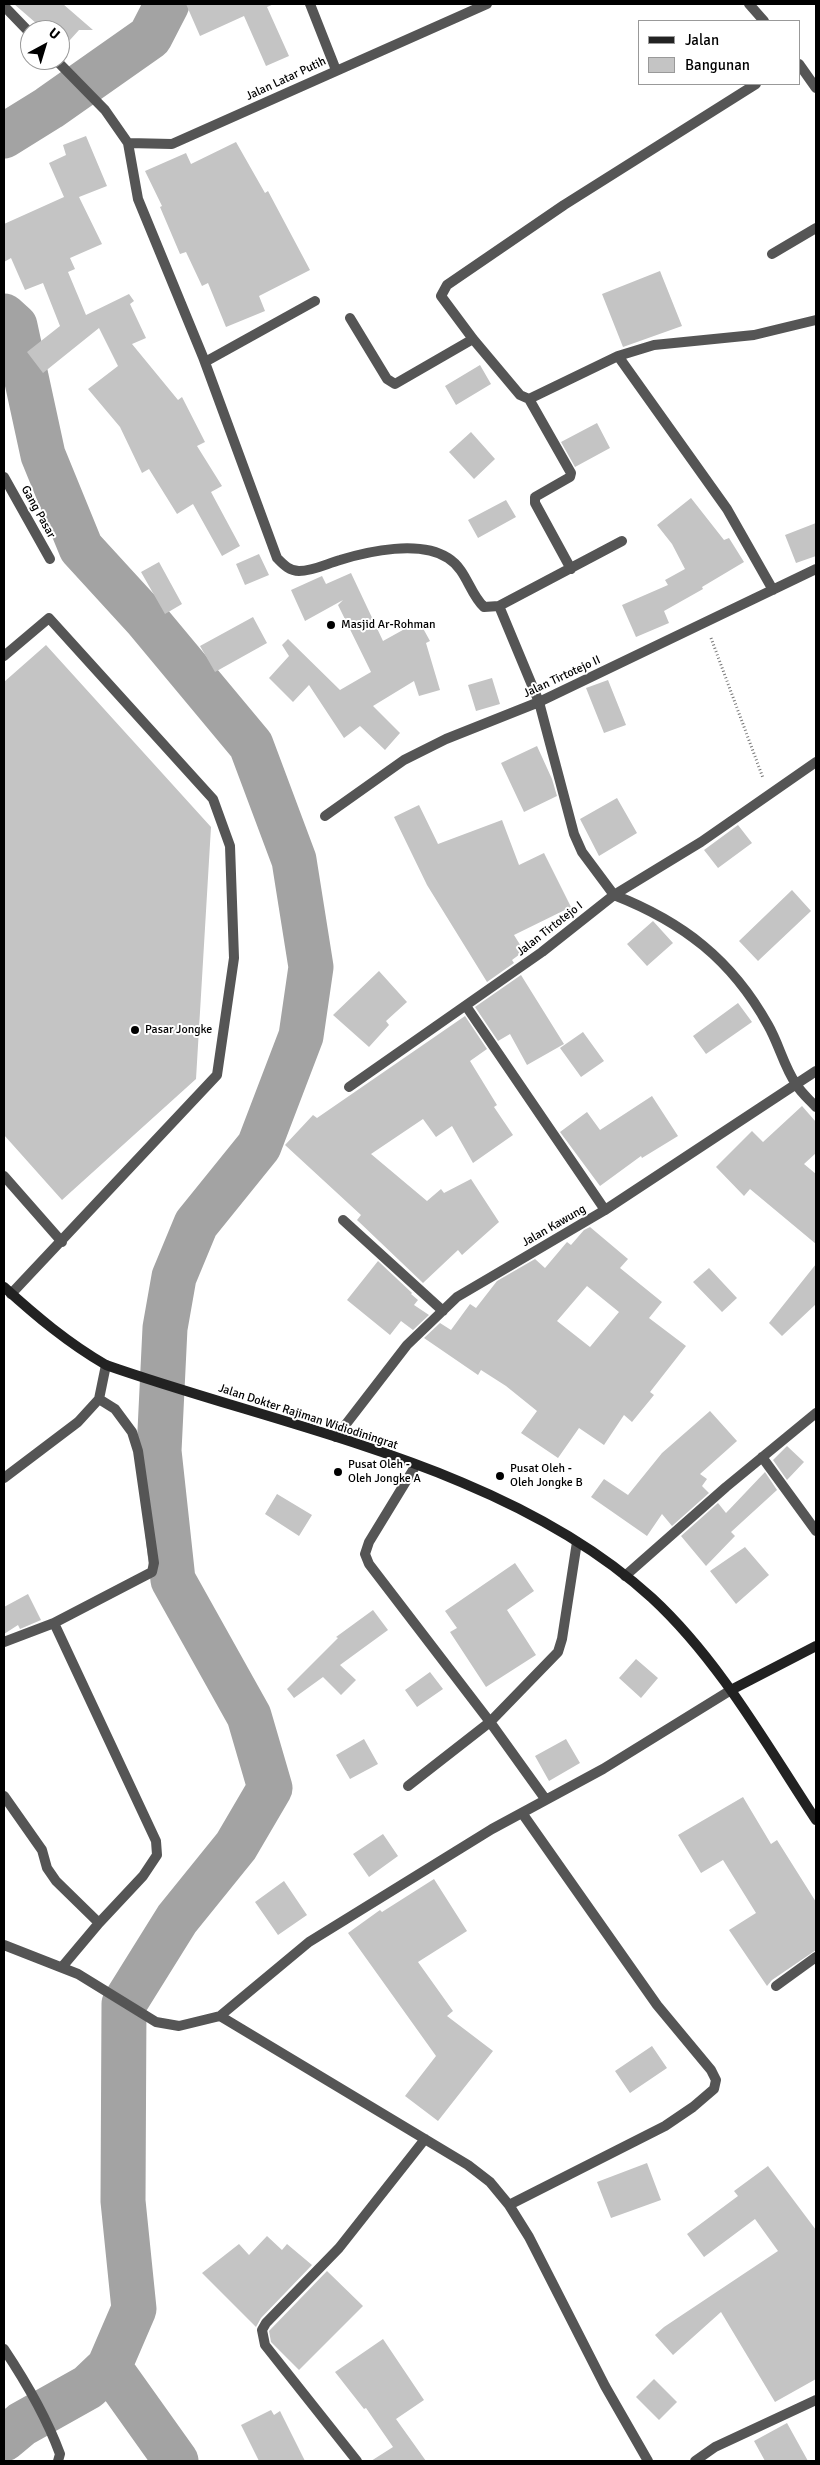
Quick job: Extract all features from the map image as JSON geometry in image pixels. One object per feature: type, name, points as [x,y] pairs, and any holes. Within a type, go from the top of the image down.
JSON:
[{"type":"main road","name":"Jalan Dokter Rajiman Widiodiningrat","points":[[6,1293],[78,1349],[106,1365],[336,1437],[416,1466],[494,1496],[577,1542],[625,1576],[670,1616],[731,1690],[816,1820]]},
{"type":"main road","points":[[731,1690],[816,1646]]},
{"type":"street","points":[[310,4],[336,70]]},
{"type":"street","name":"Jalan Latar Putih","points":[[128,143],[172,144],[487,4]]},
{"type":"street","points":[[749,4],[763,20]]},
{"type":"street","points":[[4,6],[20,23]]},
{"type":"street","points":[[800,65],[816,88]]},
{"type":"street","points":[[67,70],[106,110],[128,143],[138,199],[205,362],[277,558],[288,568],[298,571],[312,570],[368,552],[392,549],[430,550],[448,558],[459,567],[479,602],[484,607],[499,606],[622,541]]},
{"type":"street","points":[[571,569],[535,503],[535,497],[572,473],[529,399],[520,395],[473,339],[441,296],[447,285],[596,184],[754,85]]},
{"type":"street","points":[[772,254],[816,228]]},
{"type":"street","points":[[205,362],[316,301]]},
{"type":"street","points":[[350,318],[387,379],[395,384],[473,339]]},
{"type":"street","points":[[529,399],[618,356],[654,345],[754,335],[816,320]]},
{"type":"street","points":[[618,356],[727,509],[773,590]]},
{"type":"street","name":"Gang Pasar","points":[[4,477],[50,559]]},
{"type":"street","name":"Jalan Tirtotejo II","points":[[325,816],[404,760],[446,740],[538,702],[816,570]]},
{"type":"street","points":[[499,606],[538,702],[574,834],[582,852],[614,895],[640,905],[696,939],[729,968],[760,1011],[776,1039],[796,1084],[816,1108]]},
{"type":"street","points":[[4,656],[49,618],[213,799],[230,846],[234,958],[217,1075],[62,1242],[6,1293]]},
{"type":"street","name":"Jalan Tirtotejo I","points":[[349,1087],[542,952],[614,895],[701,842],[816,762]]},
{"type":"street","points":[[466,1006],[605,1210]]},
{"type":"street","name":"Jalan Kawung","points":[[336,1437],[408,1345],[457,1297],[605,1210],[816,1071]]},
{"type":"street","points":[[4,1176],[62,1242]]},
{"type":"street","points":[[343,1220],[443,1311]]},
{"type":"street","points":[[4,1478],[78,1422],[99,1399],[106,1365]]},
{"type":"street","points":[[4,1642],[54,1623],[148,1576],[152,1572],[154,1563],[138,1451],[132,1432],[114,1409],[99,1399]]},
{"type":"street","points":[[625,1576],[762,1457],[816,1413]]},
{"type":"street","points":[[762,1457],[816,1531]]},
{"type":"street","points":[[416,1466],[370,1542],[365,1554],[368,1564],[490,1722],[546,1800]]},
{"type":"street","points":[[408,1786],[490,1722],[558,1652],[562,1639],[577,1542]]},
{"type":"street","points":[[54,1623],[156,1841],[156,1855],[143,1876],[99,1922],[62,1967]]},
{"type":"street","points":[[4,1945],[62,1967],[87,1979],[142,2016],[156,2022],[179,2026],[220,2016],[309,1942],[522,1813],[603,1769],[731,1690]]},
{"type":"street","points":[[4,1796],[42,1850],[47,1868],[56,1880],[99,1922]]},
{"type":"street","points":[[509,2205],[665,2126],[693,2107],[714,2089],[716,2080],[711,2070],[657,2005],[522,1813]]},
{"type":"street","points":[[776,1986],[816,1957]]},
{"type":"street","points":[[220,2016],[468,2165],[490,2182],[509,2205],[529,2237],[605,2386],[648,2461]]},
{"type":"street","points":[[357,2461],[265,2346],[262,2330],[266,2323],[339,2248],[425,2139]]},
{"type":"street","points":[[4,2349],[35,2399],[60,2454],[58,2461]]},
{"type":"street","points":[[695,2461],[715,2447],[816,2400]]},
{"type":"path","points":[[705,623],[769,795]]},
{"type":"building","points":[[14,4],[63,4],[93,30],[79,30],[70,40],[70,20],[32,20]]},
{"type":"building","points":[[186,4],[274,4],[267,7],[289,56],[266,66],[244,16],[200,36]]},
{"type":"building","points":[[86,136],[107,186],[79,197],[102,244],[70,258],[75,269],[68,272],[86,315],[129,294],[134,301],[130,304],[146,338],[132,344],[178,400],[182,397],[205,442],[197,446],[222,486],[211,492],[240,546],[222,556],[193,504],[177,514],[149,469],[142,473],[120,427],[88,389],[118,366],[99,328],[43,373],[27,352],[60,326],[43,283],[25,290],[11,258],[4,262],[4,224],[64,197],[49,163],[66,155],[63,145]]},
{"type":"building","points":[[236,142],[265,193],[268,191],[310,270],[259,296],[265,311],[226,327],[208,283],[202,286],[186,252],[180,254],[160,207],[162,206],[145,171],[186,153],[191,164]]},
{"type":"building","points":[[660,271],[682,326],[623,347],[602,294]]},
{"type":"building","points":[[480,365],[491,384],[456,405],[445,386]]},
{"type":"building","points":[[597,423],[610,448],[575,467],[561,442]]},
{"type":"building","points":[[471,432],[495,459],[474,479],[449,452]]},
{"type":"building","points":[[691,498],[724,540],[729,538],[744,562],[702,587],[703,589],[664,611],[669,623],[636,637],[622,605],[668,585],[665,580],[685,569],[672,544],[657,525]]},
{"type":"building","points":[[506,500],[516,517],[478,538],[468,520]]},
{"type":"building","points":[[816,523],[816,556],[796,563],[785,535]]},
{"type":"building","points":[[259,554],[269,575],[245,585],[236,564]]},
{"type":"building","points":[[159,562],[182,604],[165,614],[141,572]]},
{"type":"building","points":[[351,573],[383,641],[419,621],[430,641],[426,643],[440,690],[419,696],[414,681],[373,706],[400,733],[385,750],[360,726],[344,738],[309,685],[293,702],[269,678],[289,656],[282,645],[288,639],[340,690],[371,672],[338,605],[343,600],[305,621],[291,590],[322,576],[326,584]]},
{"type":"building","points":[[253,617],[267,643],[215,672],[200,646]]},
{"type":"building","points":[[46,645],[211,827],[196,1079],[62,1200],[4,1135],[4,682]]},
{"type":"building","points":[[492,678],[500,704],[476,711],[468,685]]},
{"type":"building","points":[[608,680],[626,725],[604,733],[586,688]]},
{"type":"building","points":[[537,746],[552,779],[557,796],[524,812],[501,763]]},
{"type":"building","points":[[617,798],[637,833],[599,856],[580,819]]},
{"type":"building","points":[[419,805],[438,844],[502,820],[519,865],[544,853],[571,907],[514,935],[524,951],[512,960],[514,963],[487,982],[427,885],[394,817]]},
{"type":"building","points":[[738,825],[752,843],[718,868],[704,850]]},
{"type":"building","points":[[792,890],[811,911],[758,961],[739,941]]},
{"type":"building","points":[[653,921],[673,943],[647,966],[627,944]]},
{"type":"building","points":[[379,971],[407,1002],[386,1021],[389,1025],[369,1047],[333,1015]]},
{"type":"building","points":[[521,975],[564,1044],[527,1065],[510,1034],[498,1041],[475,1007]]},
{"type":"building","points":[[738,1003],[752,1022],[706,1054],[693,1036]]},
{"type":"building","points":[[465,1016],[487,1049],[470,1061],[497,1105],[494,1107],[513,1135],[473,1163],[452,1126],[436,1137],[423,1119],[371,1154],[427,1201],[441,1189],[444,1193],[471,1179],[499,1222],[462,1255],[458,1250],[423,1283],[357,1220],[361,1215],[285,1145],[313,1115],[317,1118]]},
{"type":"building","points":[[583,1032],[604,1061],[581,1077],[560,1048]]},
{"type":"building","points":[[652,1096],[678,1136],[642,1158],[641,1156],[600,1186],[560,1132],[587,1112],[600,1130]]},
{"type":"building","points":[[802,1106],[816,1122],[816,1153],[804,1164],[816,1174],[816,1244],[750,1189],[744,1196],[716,1167],[752,1131],[763,1142]]},
{"type":"building","points":[[590,1227],[628,1259],[620,1268],[662,1302],[649,1318],[686,1346],[650,1392],[654,1395],[632,1422],[624,1415],[604,1445],[579,1428],[558,1458],[521,1433],[537,1411],[506,1386],[481,1370],[478,1375],[424,1338],[440,1323],[451,1330],[470,1304],[476,1308],[497,1281],[535,1259],[545,1268],[567,1242],[571,1245],[584,1230]],"holes":[[[587,1286],[619,1312],[590,1347],[557,1321]]]},
{"type":"building","points":[[378,1261],[418,1300],[414,1305],[429,1315],[413,1330],[401,1321],[390,1335],[347,1300]]},
{"type":"building","points":[[816,1264],[816,1304],[782,1336],[769,1323]]},
{"type":"building","points":[[709,1268],[737,1298],[722,1312],[693,1282]]},
{"type":"building","points":[[710,1411],[737,1441],[700,1474],[707,1479],[702,1486],[709,1493],[672,1526],[662,1514],[647,1536],[591,1497],[604,1479],[628,1495],[662,1453]]},
{"type":"building","points":[[787,1446],[804,1462],[787,1480],[773,1460]]},
{"type":"building","points":[[765,1472],[777,1490],[731,1532],[735,1536],[706,1566],[681,1536],[718,1503],[726,1513]]},
{"type":"building","points":[[277,1494],[312,1515],[299,1536],[265,1514]]},
{"type":"building","points":[[745,1547],[769,1575],[736,1604],[710,1571]]},
{"type":"building","points":[[515,1563],[534,1591],[507,1610],[536,1655],[486,1687],[450,1632],[457,1628],[445,1611]]},
{"type":"building","points":[[28,1594],[41,1620],[20,1629],[18,1625],[4,1634],[4,1607]]},
{"type":"building","points":[[373,1610],[388,1630],[340,1665],[356,1680],[341,1695],[323,1677],[294,1698],[287,1689],[338,1638],[336,1637]]},
{"type":"building","points":[[636,1659],[658,1678],[641,1698],[619,1678]]},
{"type":"building","points":[[430,1672],[443,1689],[417,1707],[405,1690]]},
{"type":"building","points":[[364,1739],[378,1764],[350,1779],[336,1755]]},
{"type":"building","points":[[566,1739],[580,1763],[549,1781],[535,1756]]},
{"type":"building","points":[[743,1797],[771,1844],[777,1840],[816,1902],[816,1950],[772,1980],[767,1986],[729,1930],[756,1913],[723,1860],[701,1873],[678,1835]]},
{"type":"building","points":[[383,1834],[398,1856],[369,1877],[353,1854]]},
{"type":"building","points":[[434,1879],[467,1931],[418,1962],[453,2011],[447,2016],[493,2051],[438,2121],[405,2096],[436,2056],[348,1933],[380,1910],[382,1912]]},
{"type":"building","points":[[284,1881],[307,1915],[278,1935],[255,1902]]},
{"type":"building","points":[[652,2046],[667,2068],[630,2093],[615,2071]]},
{"type":"building","points":[[647,2163],[661,2200],[611,2218],[597,2182]]},
{"type":"building","points":[[768,2166],[816,2230],[816,2379],[775,2402],[721,2312],[673,2355],[655,2335],[664,2327],[778,2251],[755,2219],[704,2257],[687,2234],[738,2196],[734,2191]]},
{"type":"building","points":[[267,2236],[282,2250],[287,2244],[312,2265],[261,2318],[256,2327],[202,2273],[239,2244],[249,2255]]},
{"type":"building","points":[[327,2271],[363,2306],[299,2370],[271,2342],[269,2331]]},
{"type":"building","points":[[383,2339],[424,2400],[396,2419],[426,2461],[371,2461],[393,2447],[366,2408],[364,2409],[335,2372]]},
{"type":"building","points":[[654,2379],[677,2402],[659,2420],[636,2397]]},
{"type":"building","points":[[271,2410],[274,2415],[280,2411],[305,2461],[259,2461],[241,2425]]},
{"type":"building","points":[[787,2423],[808,2461],[765,2461],[754,2441]]},
{"type":"waterway","points":[[4,136],[49,108],[150,37],[167,4]]},
{"type":"waterway","points":[[4,316],[15,326],[43,455],[81,548],[146,619],[251,745],[294,860],[311,967],[301,1036],[259,1146],[196,1224],[174,1277],[165,1328],[159,1451],[173,1580],[249,1716],[270,1788],[236,1846],[177,1919],[124,2004],[123,2201],[134,2309],[109,2367],[176,2461]]},
{"type":"waterway","points":[[4,2439],[22,2424],[88,2387],[109,2367]]},
{"type":"place","name":"Masjid Ar-Rohman","points":[[331,625]]},
{"type":"place","name":"Pasar Jongke","points":[[135,1030]]},
{"type":"place","name":"Pusat Oleh - Oleh Jongke A","points":[[338,1472]]},
{"type":"place","name":"Pusat Oleh - Oleh Jongke B","points":[[500,1476]]}]
